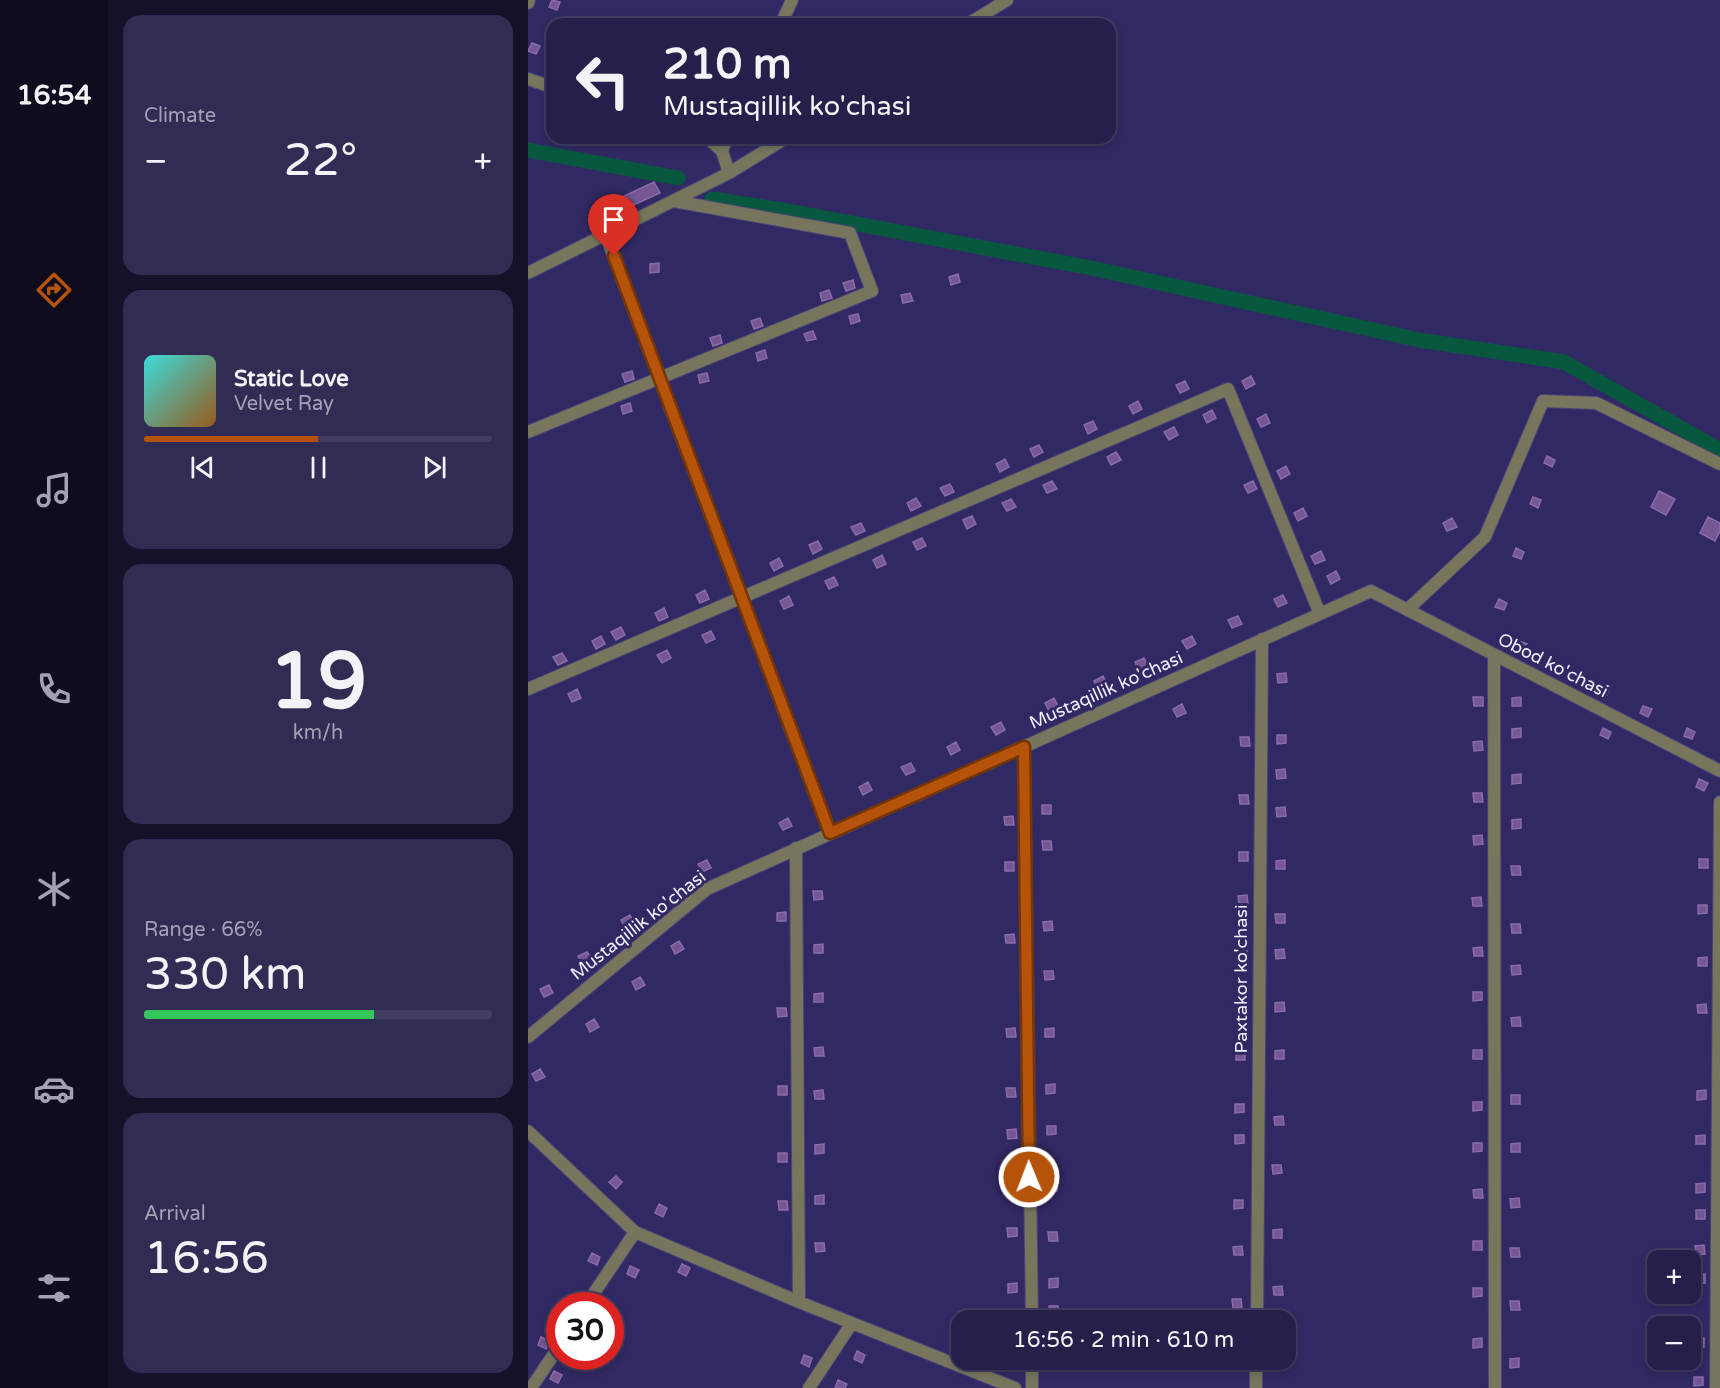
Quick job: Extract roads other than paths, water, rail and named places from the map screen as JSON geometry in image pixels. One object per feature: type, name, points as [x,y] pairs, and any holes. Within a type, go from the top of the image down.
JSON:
[{"type":"street","points":[[784,18],[792,0]]},
{"type":"street","points":[[978,18],[1007,0]]},
{"type":"street","points":[[528,79],[546,85]]},
{"type":"street","points":[[715,144],[722,150],[729,173]]},
{"type":"street","points":[[722,150],[724,144]]},
{"type":"street","points":[[528,273],[729,173],[776,144]]},
{"type":"street","points":[[528,432],[872,291],[850,233],[674,201]]},
{"type":"street","points":[[606,236],[830,833]]},
{"type":"street","points":[[528,688],[1228,389],[1320,614]]},
{"type":"street","points":[[1407,610],[1485,537],[1543,401],[1596,403],[1720,464]]},
{"type":"street","name":"Obod ko'chasi","points":[[1371,591],[1720,771]]},
{"type":"street","name":"Mustaqillik ko'chasi","points":[[528,1037],[707,889],[1371,591]]},
{"type":"street","name":"Paxtakor ko'chasi","points":[[1257,1310],[1262,639]]},
{"type":"street","points":[[1494,655],[1495,1388]]},
{"type":"street","points":[[1024,747],[1032,1310]]},
{"type":"street","points":[[1716,1388],[1720,802]]},
{"type":"street","points":[[796,848],[799,1302]]},
{"type":"street","points":[[528,1131],[635,1232],[799,1302],[1015,1388]]},
{"type":"street","points":[[595,1292],[635,1232]]},
{"type":"street","points":[[809,1388],[852,1323]]},
{"type":"street","points":[[531,1388],[546,1366]]},
{"type":"street","points":[[1032,1370],[1032,1388]]},
{"type":"street","points":[[1256,1370],[1256,1388]]},
{"type":"waterway","points":[[528,150],[678,178]]},
{"type":"waterway","points":[[712,199],[788,211],[1091,268],[1419,340],[1564,362],[1720,450]]}]
